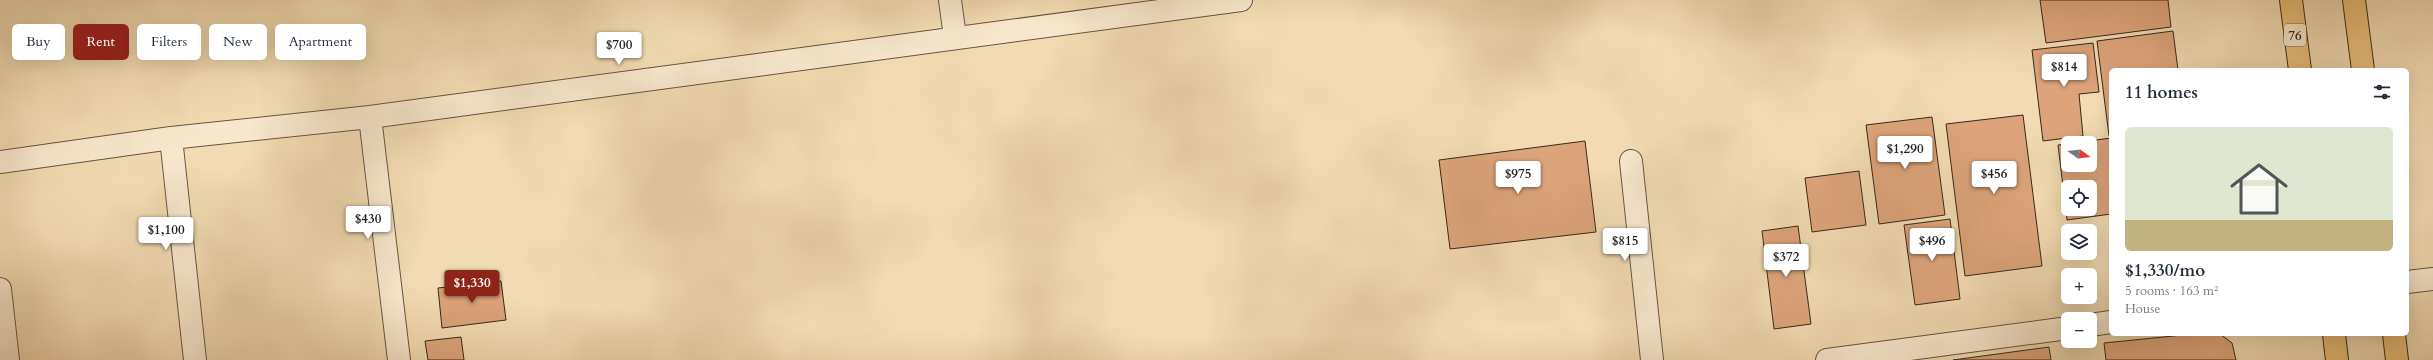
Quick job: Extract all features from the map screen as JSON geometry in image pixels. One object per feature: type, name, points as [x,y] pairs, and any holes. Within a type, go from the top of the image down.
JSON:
[{"type":"highway","name":"76","points":[[2290,0],[2300,68]]},
{"type":"highway","points":[[2354,0],[2363,68]]},
{"type":"highway","points":[[2334,336],[2337,360]]},
{"type":"highway","points":[[2394,336],[2397,360]]},
{"type":"street","points":[[950,0],[955,37]]},
{"type":"street","points":[[0,162],[172,138],[370,117],[955,37],[1241,0]]},
{"type":"street","points":[[370,117],[399,360]]},
{"type":"street","points":[[172,138],[195,360]]},
{"type":"street","points":[[1631,161],[1652,360]]},
{"type":"street","points":[[2409,282],[2433,279]]},
{"type":"street","points":[[0,289],[8,360]]},
{"type":"street","points":[[2097,324],[2109,322]]},
{"type":"street","points":[[1827,360],[1904,355],[2061,329]]},
{"type":"building","points":[[2040,0],[2168,0],[2171,27],[2046,43]]},
{"type":"building","points":[[2173,31],[2178,68],[2109,68],[2109,136],[2097,41]]},
{"type":"building","points":[[2093,43],[2099,92],[2079,94],[2083,136],[2061,136],[2061,139],[2043,141],[2032,50]]},
{"type":"building","points":[[2023,115],[2042,266],[1965,276],[1946,124]]},
{"type":"building","points":[[1932,117],[1945,215],[1879,224],[1866,125]]},
{"type":"building","points":[[2109,138],[2109,214],[2097,216],[2097,180],[2062,180],[2061,172],[2097,172],[2097,140]]},
{"type":"building","points":[[1585,141],[1596,232],[1450,249],[1439,160]]},
{"type":"building","points":[[2058,145],[2061,145],[2061,170]]},
{"type":"building","points":[[1859,171],[1866,225],[1812,232],[1805,178]]},
{"type":"building","points":[[2067,216],[2096,216],[2067,220]]},
{"type":"building","points":[[1950,219],[1960,299],[1915,305],[1904,225]]},
{"type":"building","points":[[1798,226],[1811,324],[1774,329],[1762,231]]},
{"type":"building","points":[[501,281],[506,320],[442,328],[438,288]]},
{"type":"building","points":[[2173,336],[2223,336],[2232,343],[2236,360],[2106,360],[2104,343]]},
{"type":"building","points":[[461,337],[464,360],[428,360],[425,341]]},
{"type":"building","points":[[2049,347],[2051,360],[1953,360]]}]
